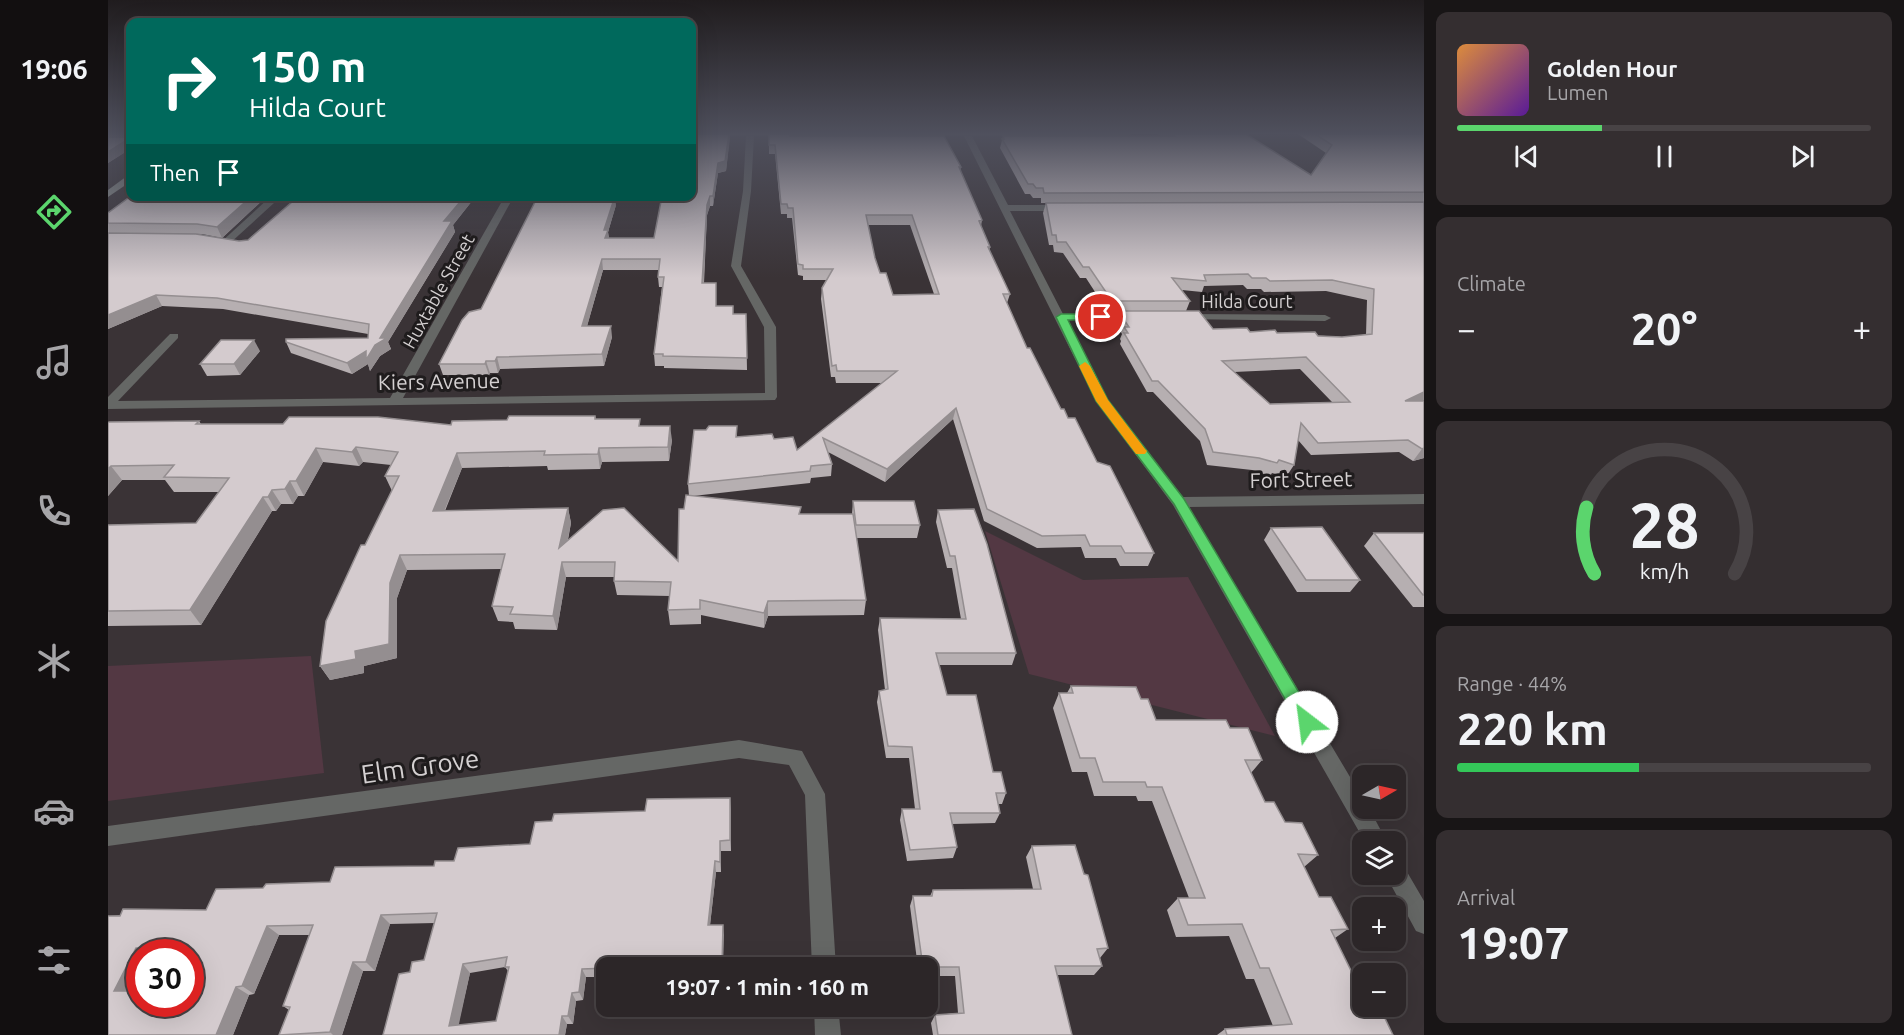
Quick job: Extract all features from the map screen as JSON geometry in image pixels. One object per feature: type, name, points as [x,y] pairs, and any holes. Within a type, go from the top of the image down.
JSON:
[{"type":"main road","points":[[108,194],[124,182]]},
{"type":"street","name":"Kiers Avenue","points":[[108,404],[771,397],[770,327],[736,266],[747,182]]},
{"type":"street","points":[[992,182],[1102,401],[1179,502],[1371,831]]},
{"type":"street","points":[[225,243],[271,201]]},
{"type":"street","points":[[287,214],[301,201]]},
{"type":"street","name":"Huxtable Street","points":[[395,401],[507,201]]},
{"type":"street","points":[[1005,208],[1079,208]]},
{"type":"street","points":[[213,241],[236,245]]},
{"type":"street","points":[[1061,317],[1149,317]]},
{"type":"street","name":"Hilda Court","points":[[1172,317],[1325,318]]},
{"type":"street","points":[[108,404],[174,336]]},
{"type":"street","name":"Fort Street","points":[[1179,502],[1424,499]]},
{"type":"street","name":"Elm Grove","points":[[108,836],[739,749],[795,757],[815,794],[823,957]]},
{"type":"street","points":[[1402,885],[1424,922]]},
{"type":"street","points":[[827,1017],[828,1035]]},
{"type":"shaded area","points":[[985,531],[1083,580],[1188,577],[1275,736],[1029,674]]},
{"type":"shaded area","points":[[311,656],[324,773],[108,801],[108,666]]},
{"type":"building","points":[[696,182],[715,182],[713,196],[710,196],[707,205],[702,283],[716,283],[716,306],[733,306],[733,314],[746,314],[747,358],[654,354],[664,277],[658,277],[660,259],[602,259],[582,326],[611,326],[602,354],[497,357],[495,361],[486,361],[485,364],[439,364],[462,320],[469,312],[481,309],[535,201],[613,201],[604,230],[608,230],[605,238],[654,238],[661,201],[696,201]]},
{"type":"building","points":[[779,182],[966,182],[982,220],[979,221],[990,247],[988,247],[1010,294],[1003,294],[1027,348],[1030,348],[1061,409],[1064,409],[1068,418],[1075,418],[1097,462],[1110,466],[1154,553],[1125,553],[1121,546],[1090,546],[1085,535],[1042,536],[987,509],[956,408],[887,469],[823,438],[832,464],[811,466],[810,471],[688,484],[694,430],[706,430],[709,426],[737,426],[736,437],[772,434],[774,439],[793,437],[797,450],[897,371],[837,371],[836,365],[832,366],[822,288],[833,269],[803,269],[803,265],[798,264],[793,208],[788,208],[787,204],[781,204]],"holes":[[[866,215],[912,215],[939,294],[893,295],[886,273],[880,273]]]},
{"type":"building","points":[[1027,182],[1424,182],[1424,192],[1044,193],[1043,188],[1036,188],[1033,184]]},
{"type":"building","points":[[126,200],[246,201],[217,227],[197,224],[108,223],[108,213]]},
{"type":"building","points":[[293,201],[461,201],[444,221],[452,221],[380,338],[387,338],[375,345],[366,360],[366,351],[347,363],[286,342],[286,339],[368,338],[369,324],[217,298],[156,295],[108,315],[108,233],[196,234],[239,241],[248,240]]},
{"type":"building","points":[[1424,202],[1424,392],[1405,401],[1424,401],[1424,448],[1408,440],[1318,443],[1301,423],[1294,465],[1279,460],[1277,463],[1259,458],[1213,452],[1205,429],[1158,381],[1152,381],[1124,333],[1128,333],[1124,327],[1129,327],[1118,311],[1199,311],[1213,329],[1247,328],[1250,332],[1275,330],[1277,333],[1315,332],[1318,336],[1342,337],[1372,334],[1374,289],[1332,280],[1270,281],[1266,278],[1252,278],[1248,274],[1204,275],[1206,281],[1172,278],[1190,301],[1112,301],[1089,267],[1083,267],[1066,242],[1057,242],[1056,235],[1052,235],[1046,203]],"holes":[[[1306,357],[1350,402],[1270,404],[1222,361]]]},
{"type":"building","points":[[221,340],[254,340],[234,364],[200,364]]},
{"type":"building","points":[[509,416],[595,416],[595,419],[640,419],[639,426],[670,426],[668,447],[599,448],[598,454],[544,455],[545,451],[457,453],[433,511],[568,508],[559,548],[603,510],[624,508],[678,561],[679,509],[684,509],[686,495],[801,507],[799,514],[853,514],[866,600],[768,601],[764,613],[700,600],[700,609],[668,610],[671,582],[614,581],[615,562],[562,562],[553,616],[510,614],[513,607],[492,606],[505,554],[400,555],[390,583],[389,644],[355,651],[356,659],[320,666],[326,621],[361,545],[365,545],[399,476],[385,476],[398,452],[356,447],[352,452],[316,448],[296,481],[290,481],[285,489],[272,490],[268,497],[263,497],[190,610],[108,611],[108,525],[196,523],[229,478],[164,477],[174,465],[111,466],[108,469],[109,422],[199,421],[196,424],[283,424],[289,417],[378,417],[451,425],[452,421],[507,420]]},
{"type":"building","points":[[853,501],[914,501],[920,525],[856,525]]},
{"type":"building","points":[[974,509],[987,544],[1016,653],[936,653],[947,695],[976,695],[993,772],[1001,772],[1006,793],[996,793],[1000,813],[950,813],[957,847],[910,850],[902,809],[920,809],[912,747],[888,746],[879,691],[888,689],[880,618],[966,619],[955,556],[950,556],[938,510]]},
{"type":"building","points":[[1322,527],[1360,580],[1306,580],[1271,528]]},
{"type":"building","points":[[1374,533],[1424,533],[1424,595],[1423,595]]},
{"type":"building","points":[[1071,686],[1136,687],[1141,699],[1148,699],[1156,720],[1226,720],[1230,728],[1248,728],[1262,760],[1245,760],[1265,802],[1274,802],[1285,822],[1302,823],[1318,855],[1298,854],[1319,897],[1331,897],[1348,929],[1331,930],[1352,973],[1352,1017],[1384,1017],[1393,1035],[1227,1035],[1225,1029],[1292,1024],[1269,968],[1260,968],[1242,924],[1188,925],[1178,898],[1205,898],[1162,787],[1147,787],[1145,782],[1103,782],[1095,758],[1080,758],[1059,693],[1073,693]]},
{"type":"building","points":[[730,798],[730,840],[720,841],[720,862],[715,861],[708,925],[723,925],[722,957],[596,957],[596,968],[582,969],[579,992],[572,993],[568,1016],[562,1016],[559,1035],[383,1035],[399,974],[410,972],[412,962],[424,960],[437,913],[381,915],[366,962],[353,962],[330,1032],[279,1035],[290,1007],[283,1006],[313,925],[267,926],[242,986],[236,987],[216,1035],[108,1035],[108,916],[120,916],[123,909],[206,910],[216,889],[263,888],[266,884],[330,882],[335,867],[434,866],[435,861],[454,861],[458,848],[530,844],[535,822],[552,821],[554,814],[645,811],[647,799]],"holes":[[[507,957],[505,967],[509,967],[496,1021],[449,1026],[463,964]]]},
{"type":"building","points":[[1075,845],[1084,874],[1088,875],[1108,948],[1097,949],[1102,966],[1055,966],[1072,1035],[938,1035],[935,1017],[938,1015],[964,1013],[959,967],[938,967],[938,957],[922,957],[913,896],[932,896],[933,890],[1041,889],[1032,846]]},
{"type":"slow traffic","points":[[1085,366],[1102,401],[1141,451]]},
{"type":"route","points":[[1101,317],[1061,317],[1102,401],[1179,502],[1307,722]]}]
